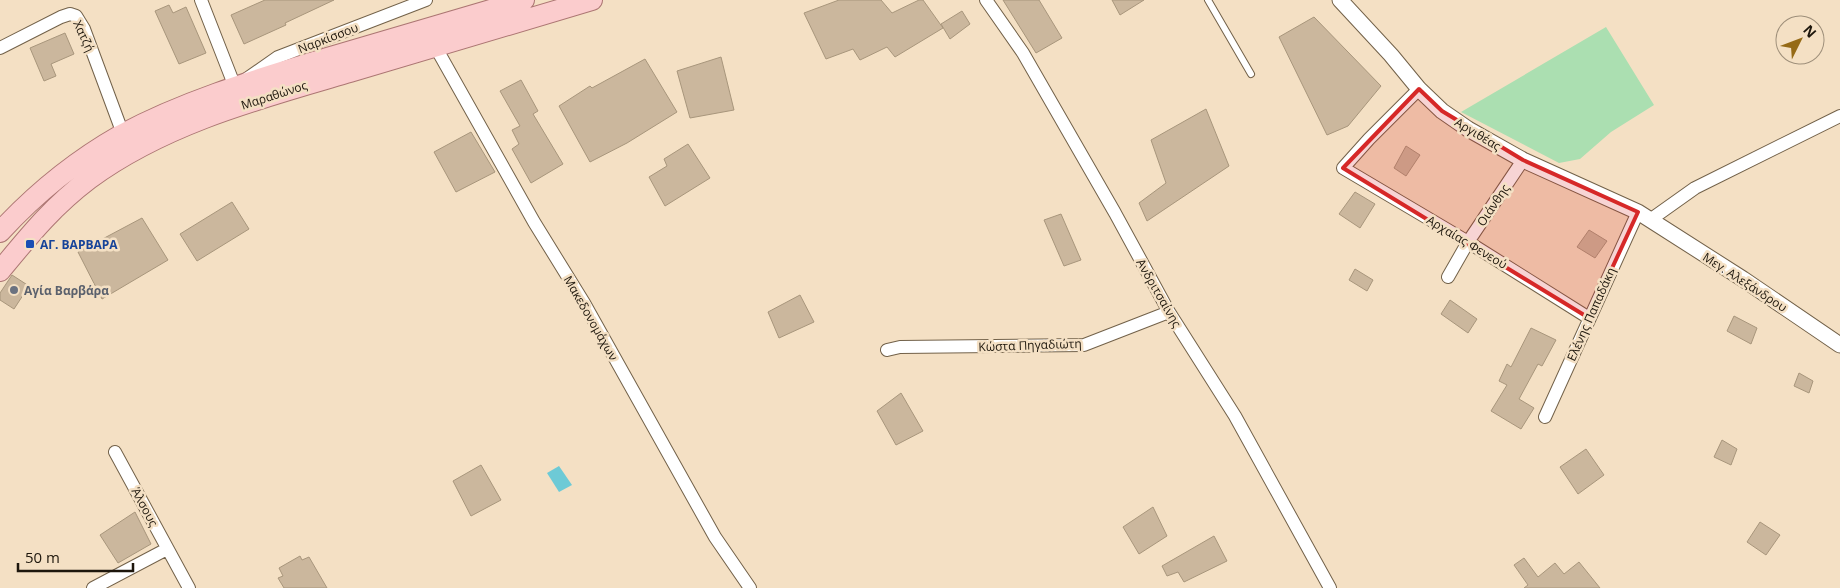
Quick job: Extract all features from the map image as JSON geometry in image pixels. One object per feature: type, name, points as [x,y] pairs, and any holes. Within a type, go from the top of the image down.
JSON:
[{"type":"main road","name":"Μαραθώνος","points":[[0,232],[78,164],[123,134],[176,110],[235,87],[524,0]]},
{"type":"main road","name":"Μαραθώνος","points":[[0,271],[34,229],[60,202],[132,151],[210,116],[271,95],[592,0]]},
{"type":"street","points":[[201,0],[235,87]]},
{"type":"street","name":"Ναρκίσσου","points":[[235,87],[278,57],[426,0]]},
{"type":"street","name":"Ανδριτσαίνης","points":[[986,0],[1023,53],[1115,213],[1169,312],[1235,416],[1330,588]]},
{"type":"street","name":"Αργιθέας","points":[[1340,0],[1419,89],[1442,111],[1462,125],[1523,160],[1644,216]]},
{"type":"street","name":"Χατζή","points":[[0,48],[61,17],[70,14],[76,16],[84,29],[123,134]]},
{"type":"street","name":"Μακεδονομάχων","points":[[435,46],[534,222],[584,303],[715,537],[750,588]]},
{"type":"street","name":"Αρχαίας Φενεού","points":[[1419,89],[1343,168],[1468,242],[1589,318]]},
{"type":"street","points":[[1644,216],[1840,116]]},
{"type":"street","name":"Οιάνθης","points":[[1448,277],[1468,242],[1523,160]]},
{"type":"street","name":"Ελένης Παπαδάκη","points":[[1545,417],[1589,318],[1644,216]]},
{"type":"street","name":"Μεγ. Αλεξάνδρου","points":[[1644,216],[1840,345]]},
{"type":"street","name":"Κώστα Πηγαδιώτη","points":[[887,350],[900,347],[1084,345],[1169,312]]},
{"type":"street","name":"Άλσους","points":[[115,452],[189,588]]},
{"type":"street","points":[[93,588],[168,549]]},
{"type":"lane","points":[[1208,0],[1251,74]]},
{"type":"highlighted area","points":[[1419,89],[1442,111],[1523,160],[1638,212],[1589,318],[1343,168]]},
{"type":"green space","points":[[1606,27],[1654,105],[1611,132],[1580,159],[1559,163],[1461,112]]},
{"type":"water","points":[[559,466],[572,485],[559,492],[547,473]]},
{"type":"building","points":[[265,0],[334,0],[244,44],[231,15]]},
{"type":"building","points":[[839,0],[881,0],[892,13],[919,0],[923,0],[943,28],[895,57],[887,47],[860,60],[853,49],[826,59],[804,13]]},
{"type":"building","points":[[1003,0],[1039,0],[1062,38],[1036,53]]},
{"type":"building","points":[[1112,0],[1144,0],[1120,15]]},
{"type":"building","points":[[169,5],[173,13],[186,7],[206,53],[179,64],[155,11]]},
{"type":"building","points":[[962,11],[970,24],[950,39],[941,24]]},
{"type":"building","points":[[1314,17],[1381,86],[1348,126],[1327,135],[1279,37]]},
{"type":"building","points":[[65,33],[74,54],[51,64],[56,76],[44,81],[30,48]]},
{"type":"building","points":[[721,57],[734,110],[690,118],[677,71]]},
{"type":"building","points":[[645,59],[677,112],[627,143],[590,162],[559,106],[590,86],[592,88]]},
{"type":"building","points":[[521,80],[538,111],[533,114],[563,164],[531,183],[512,149],[519,144],[512,130],[520,126],[500,91]]},
{"type":"building","points":[[1206,109],[1229,166],[1147,221],[1139,203],[1166,183],[1151,140]]},
{"type":"building","points":[[471,132],[495,172],[456,192],[434,152]]},
{"type":"building","points":[[688,144],[710,178],[665,206],[649,177],[667,166],[664,159]]},
{"type":"building","points":[[1406,146],[1420,155],[1406,176],[1394,168]]},
{"type":"building","points":[[1355,192],[1375,204],[1360,228],[1339,214]]},
{"type":"building","points":[[232,202],[249,229],[197,261],[180,234]]},
{"type":"building","points":[[1061,214],[1081,260],[1064,266],[1044,220]]},
{"type":"building","points":[[142,218],[168,260],[102,299],[78,252]]},
{"type":"building","points":[[1589,230],[1607,241],[1595,258],[1577,247]]},
{"type":"building","points":[[1355,269],[1373,280],[1367,291],[1349,280]]},
{"type":"building","name":"Αγία Βαρβάρα","points":[[12,275],[29,286],[14,309],[0,300],[0,293]]},
{"type":"building","points":[[800,295],[814,322],[779,338],[768,312]]},
{"type":"building","points":[[1450,300],[1477,319],[1468,333],[1441,314]]},
{"type":"building","points":[[1734,316],[1757,328],[1751,344],[1727,331]]},
{"type":"building","points":[[1531,328],[1556,340],[1542,366],[1538,364],[1519,399],[1534,408],[1521,429],[1491,411],[1507,385],[1499,381],[1507,364],[1511,367]]},
{"type":"building","points":[[1799,373],[1813,381],[1809,393],[1794,386]]},
{"type":"building","points":[[901,393],[923,431],[896,445],[877,411]]},
{"type":"building","points":[[1722,440],[1737,449],[1731,465],[1714,457]]},
{"type":"building","points":[[1586,449],[1604,475],[1578,494],[1560,467]]},
{"type":"building","points":[[481,465],[501,500],[471,516],[453,481]]},
{"type":"building","points":[[1153,507],[1167,536],[1139,554],[1123,527]]},
{"type":"building","points":[[135,512],[151,544],[118,563],[100,535]]},
{"type":"building","points":[[1760,522],[1780,535],[1766,555],[1747,542]]},
{"type":"building","points":[[1214,536],[1227,561],[1184,582],[1178,572],[1167,576],[1162,566]]},
{"type":"building","points":[[300,556],[302,560],[309,557],[327,588],[284,588],[278,578],[283,576],[279,568]]},
{"type":"building","points":[[1524,558],[1538,577],[1555,563],[1564,574],[1579,562],[1600,588],[1524,588],[1528,585],[1514,565]]},
{"type":"place","name":"ΑΓ. ΒΑΡΒΑΡΑ","points":[[30,244]]},
{"type":"place","name":"Αγία Βαρβάρα","points":[[14,290]]}]
